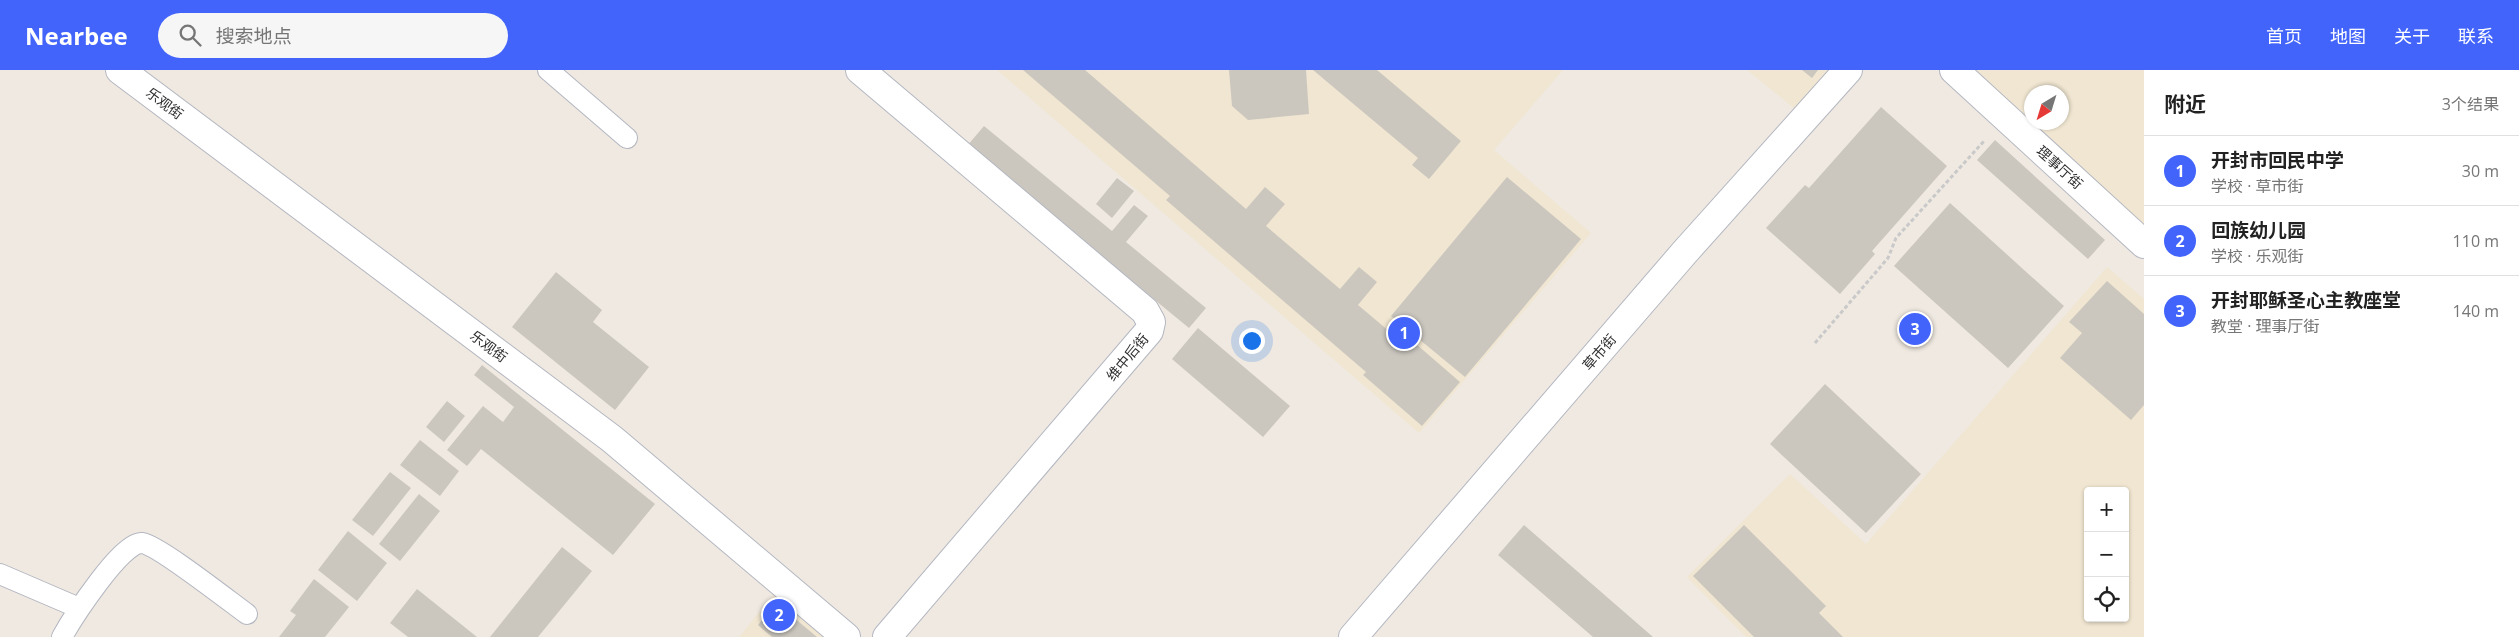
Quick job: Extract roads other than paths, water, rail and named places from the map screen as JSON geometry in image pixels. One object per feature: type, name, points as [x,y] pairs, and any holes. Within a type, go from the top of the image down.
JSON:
[{"type":"street","name":"乐观街","points":[[120,70],[612,439],[846,637]]},
{"type":"street","name":"维中后街","points":[[860,70],[1145,311],[1151,322],[1149,331],[886,637]]},
{"type":"street","name":"草市街","points":[[1353,637],[1684,253],[1848,70]]},
{"type":"street","name":"理事厅街","points":[[1954,70],[2144,244]]},
{"type":"lane","points":[[548,70],[627,138]]},
{"type":"lane","points":[[62,637],[79,608],[129,546],[142,543],[162,554],[247,614]]},
{"type":"lane","points":[[0,574],[79,608]]},
{"type":"place","name":"开封耶稣圣心主教座堂","points":[[1915,329]]},
{"type":"place","name":"开封市回民中学","points":[[1404,333]]},
{"type":"place","name":"回族幼儿园","points":[[779,615]]}]
